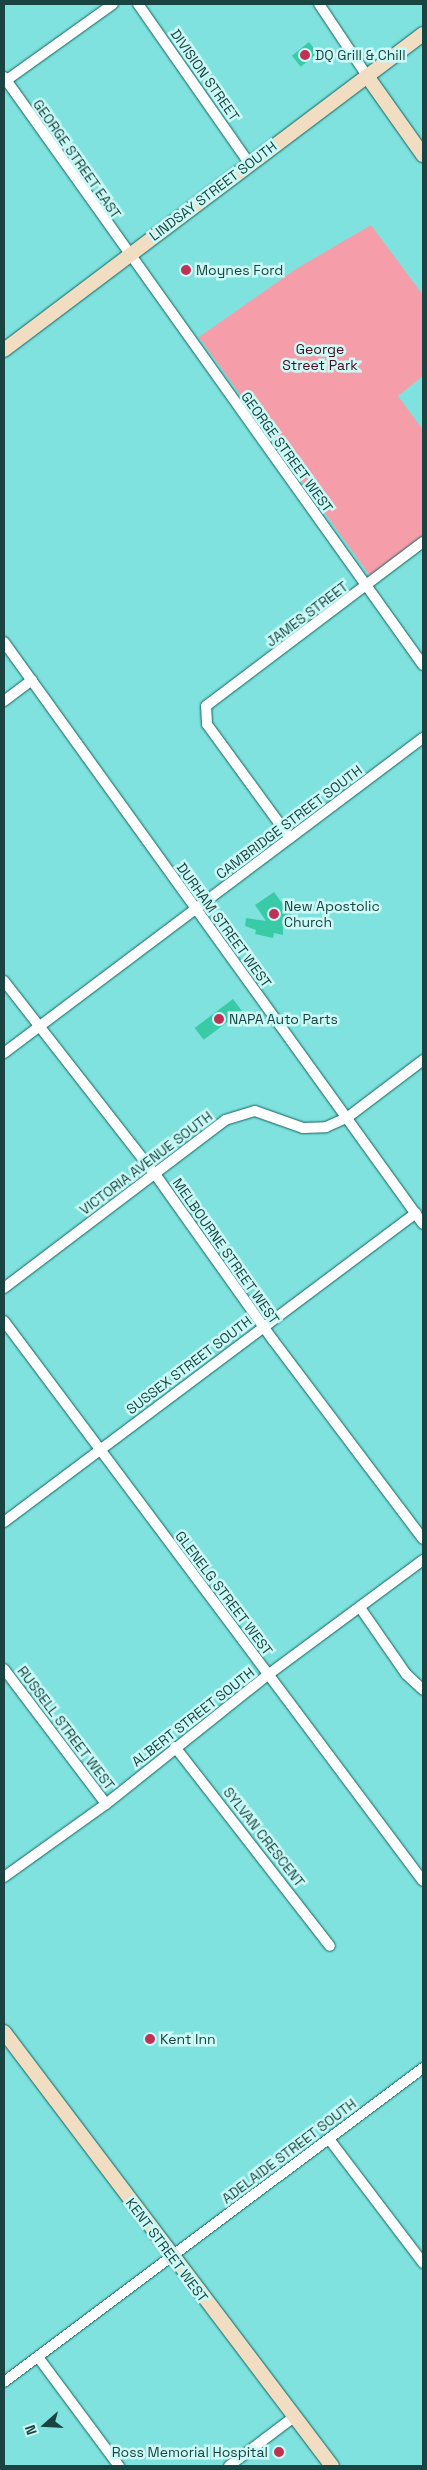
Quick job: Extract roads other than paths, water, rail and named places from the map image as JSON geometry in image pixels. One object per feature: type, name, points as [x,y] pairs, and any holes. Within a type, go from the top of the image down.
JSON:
[{"type":"main road","name":"LINDSAY STREET SOUTH","points":[[4,350],[248,162],[423,34]]},
{"type":"main road","points":[[367,76],[423,155]]},
{"type":"main road","name":"KENT STREET WEST","points":[[4,2032],[172,2257],[332,2466]]},
{"type":"street","points":[[4,80],[113,4]]},
{"type":"street","name":"DIVISION STREET","points":[[138,4],[248,162]]},
{"type":"street","points":[[319,4],[367,76]]},
{"type":"street","name":"GEORGE STREET EAST","points":[[4,80],[128,256]]},
{"type":"street","name":"GEORGE STREET WEST","points":[[128,256],[423,665]]},
{"type":"street","name":"JAMES STREET","points":[[290,838],[207,724],[206,706],[423,542]]},
{"type":"street","name":"DURHAM STREET WEST","points":[[4,642],[195,910],[348,1117],[423,1224]]},
{"type":"street","points":[[4,701],[32,680]]},
{"type":"street","name":"CAMBRIDGE STREET SOUTH","points":[[4,1053],[423,738]]},
{"type":"street","name":"MELBOURNE STREET WEST","points":[[4,981],[155,1174],[264,1326],[423,1539]]},
{"type":"street","name":"VICTORIA AVENUE SOUTH","points":[[4,1288],[225,1120],[246,1112],[264,1112],[311,1129],[348,1117],[423,1060]]},
{"type":"street","name":"SUSSEX STREET SOUTH","points":[[4,1522],[416,1213]]},
{"type":"street","name":"GLENELG STREET WEST","points":[[4,1321],[99,1451],[269,1674],[423,1881]]},
{"type":"street","name":"ALBERT STREET SOUTH","points":[[4,1877],[106,1804],[175,1747],[269,1674],[361,1608],[423,1560]]},
{"type":"street","points":[[361,1608],[406,1674],[423,1690]]},
{"type":"street","name":"RUSSELL STREET WEST","points":[[4,1669],[106,1804]]},
{"type":"street","name":"SYLVAN CRESCENT","points":[[175,1747],[330,1946]]},
{"type":"street","name":"ADELAIDE STREET SOUTH","points":[[4,2382],[423,2068]]},
{"type":"street","points":[[329,2138],[423,2263]]},
{"type":"street","points":[[38,2357],[119,2466]]},
{"type":"street","points":[[229,2466],[295,2416]]},
{"type":"place","name":"DQ Grill & Chill","points":[[305,55]]},
{"type":"place","name":"Moynes Ford","points":[[186,270]]},
{"type":"place","name":"New Apostolic Church","points":[[274,914]]},
{"type":"place","name":"NAPA Auto Parts","points":[[219,1019]]},
{"type":"place","name":"Kent Inn","points":[[150,2039]]},
{"type":"place","name":"Ross Memorial Hospital","points":[[279,2452]]},
{"type":"park label","name":"George Street Park","points":[[320,358]]}]
